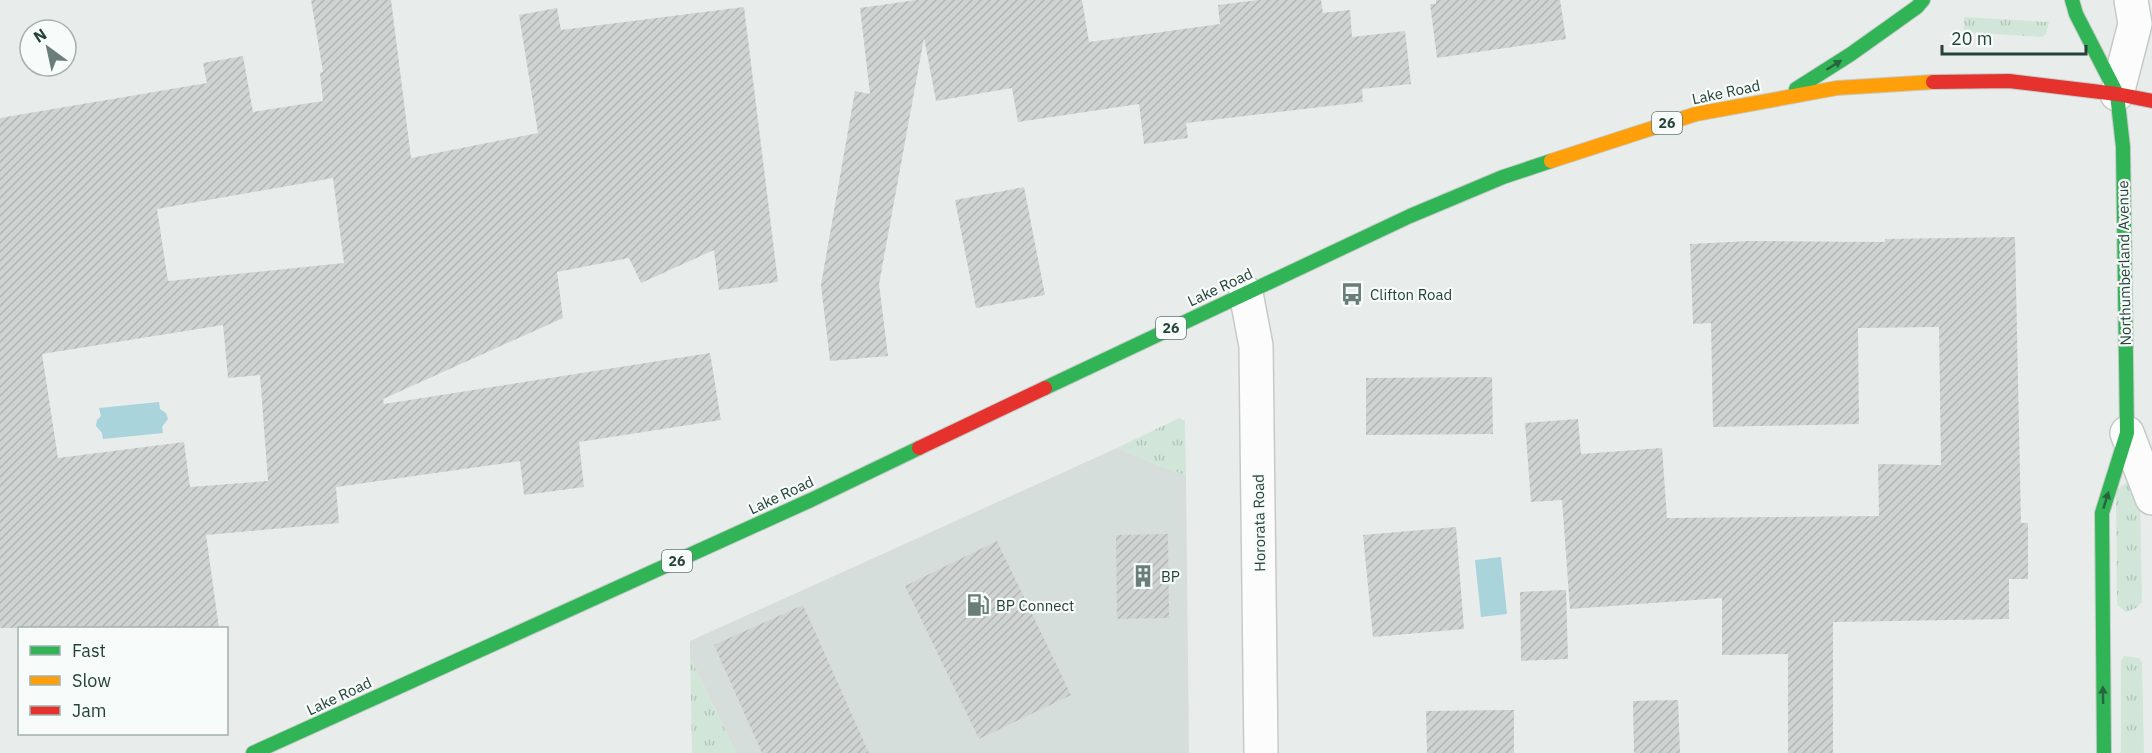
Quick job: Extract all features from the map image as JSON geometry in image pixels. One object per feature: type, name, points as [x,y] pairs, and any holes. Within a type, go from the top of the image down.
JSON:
[{"type":"main road","points":[[1784,96],[1851,54],[1917,7],[1923,0]]},
{"type":"main road","points":[[2072,0],[2076,14],[2117,94]]},
{"type":"main road","name":"Lake Road","points":[[253,753],[811,500],[1410,216],[1503,177],[1696,114],[1837,88],[1918,82],[2009,81],[2117,94],[2152,101]]},
{"type":"main road","name":"Northumberland Avenue","points":[[2104,753],[2102,513],[2127,433],[2123,147],[2117,94]]},
{"type":"street","points":[[2117,94],[2135,24],[2131,0]]},
{"type":"street","name":"Hororata Road","points":[[1246,293],[1257,353],[1261,753]]},
{"type":"street","name":"Northumberland Avenue","points":[[2127,433],[2152,498]]},
{"type":"shaded area","name":"BP Connect","points":[[1117,448],[1186,476],[1189,753],[736,753],[690,657],[690,641]]},
{"type":"green space","points":[[1964,17],[2049,22],[2046,34],[2042,37],[1964,32]]},
{"type":"green space","points":[[1179,418],[1185,421],[1186,476],[1117,448]]},
{"type":"green space","points":[[2126,483],[2134,486],[2140,493],[2142,602],[2136,608],[2126,612],[2117,605],[2116,490]]},
{"type":"green space","points":[[2124,656],[2139,658],[2142,663],[2144,753],[2121,753],[2121,661]]},
{"type":"green space","points":[[690,657],[736,753],[692,753]]},
{"type":"water","points":[[159,402],[160,409],[166,413],[168,419],[162,427],[163,433],[103,439],[102,433],[96,426],[101,416],[99,408]]},
{"type":"water","points":[[1501,557],[1507,614],[1481,617],[1475,560]]},
{"type":"building","points":[[311,0],[391,0],[411,158],[538,133],[519,15],[557,8],[561,30],[744,7],[778,282],[719,290],[714,250],[641,283],[629,258],[557,272],[563,318],[383,399],[384,404],[710,353],[721,420],[579,442],[584,487],[524,495],[520,461],[336,487],[339,523],[206,535],[219,627],[0,628],[0,118],[207,83],[203,63],[243,56],[253,112],[323,101],[320,73],[323,72]],"holes":[[[333,178],[344,263],[168,281],[157,209]],[[223,325],[228,378],[260,375],[268,481],[190,487],[184,442],[58,458],[42,354]]]},
{"type":"building","points":[[916,0],[1082,0],[1089,42],[1220,24],[1218,5],[1258,0],[1321,0],[1323,13],[1350,10],[1352,37],[1405,31],[1411,84],[1362,89],[1363,102],[1186,123],[1188,138],[1144,144],[1139,104],[1018,122],[1012,88],[936,101],[924,38],[879,284],[888,356],[830,361],[821,285],[855,91],[870,94],[860,8]]},
{"type":"building","points":[[1436,0],[1560,0],[1566,39],[1437,58],[1430,4],[1436,4]]},
{"type":"building","points":[[1024,187],[1045,295],[976,308],[955,200]]},
{"type":"building","points":[[2015,237],[2021,523],[2028,523],[2028,579],[2009,579],[2009,619],[1833,622],[1833,753],[1788,753],[1788,654],[1722,655],[1722,598],[1570,609],[1562,500],[1531,502],[1525,423],[1578,419],[1581,454],[1662,448],[1667,518],[1879,516],[1878,464],[1941,465],[1939,327],[1858,328],[1859,424],[1713,427],[1711,323],[1693,324],[1690,244],[1751,241],[1885,242],[1885,239]]},
{"type":"building","points":[[1492,377],[1493,434],[1366,435],[1366,378]]},
{"type":"building","points":[[1456,527],[1464,629],[1373,637],[1363,535]]},
{"type":"building","name":"BP","points":[[1168,534],[1169,618],[1117,619],[1116,535]]},
{"type":"building","points":[[997,541],[1071,695],[979,739],[905,586]]},
{"type":"building","points":[[1566,590],[1568,659],[1521,661],[1520,592]]},
{"type":"building","points":[[803,605],[869,753],[762,753],[714,645]]},
{"type":"building","points":[[1678,700],[1680,753],[1634,753],[1633,701]]},
{"type":"building","points":[[1514,710],[1514,753],[1427,753],[1426,711]]},
{"type":"traffic: fast","points":[[1796,89],[1851,54],[1917,7],[1923,0]]},
{"type":"traffic: fast","points":[[2072,0],[2076,14],[2117,94],[2123,147],[2127,433],[2102,513],[2104,753]]},
{"type":"traffic: fast","points":[[1045,388],[1410,216],[1503,177],[1551,161]]},
{"type":"traffic: fast","points":[[253,753],[811,500],[919,448]]},
{"type":"traffic: slow","points":[[1551,161],[1696,114],[1837,88],[1933,82]]},
{"type":"traffic: jam","points":[[1933,82],[2009,81],[2117,94],[2152,101]]},
{"type":"traffic: jam","points":[[919,448],[1045,388]]},
{"type":"place","name":"Clifton Road","points":[[1352,294]]},
{"type":"place","name":"BP","points":[[1143,576]]},
{"type":"place","name":"BP Connect","points":[[978,605]]}]
